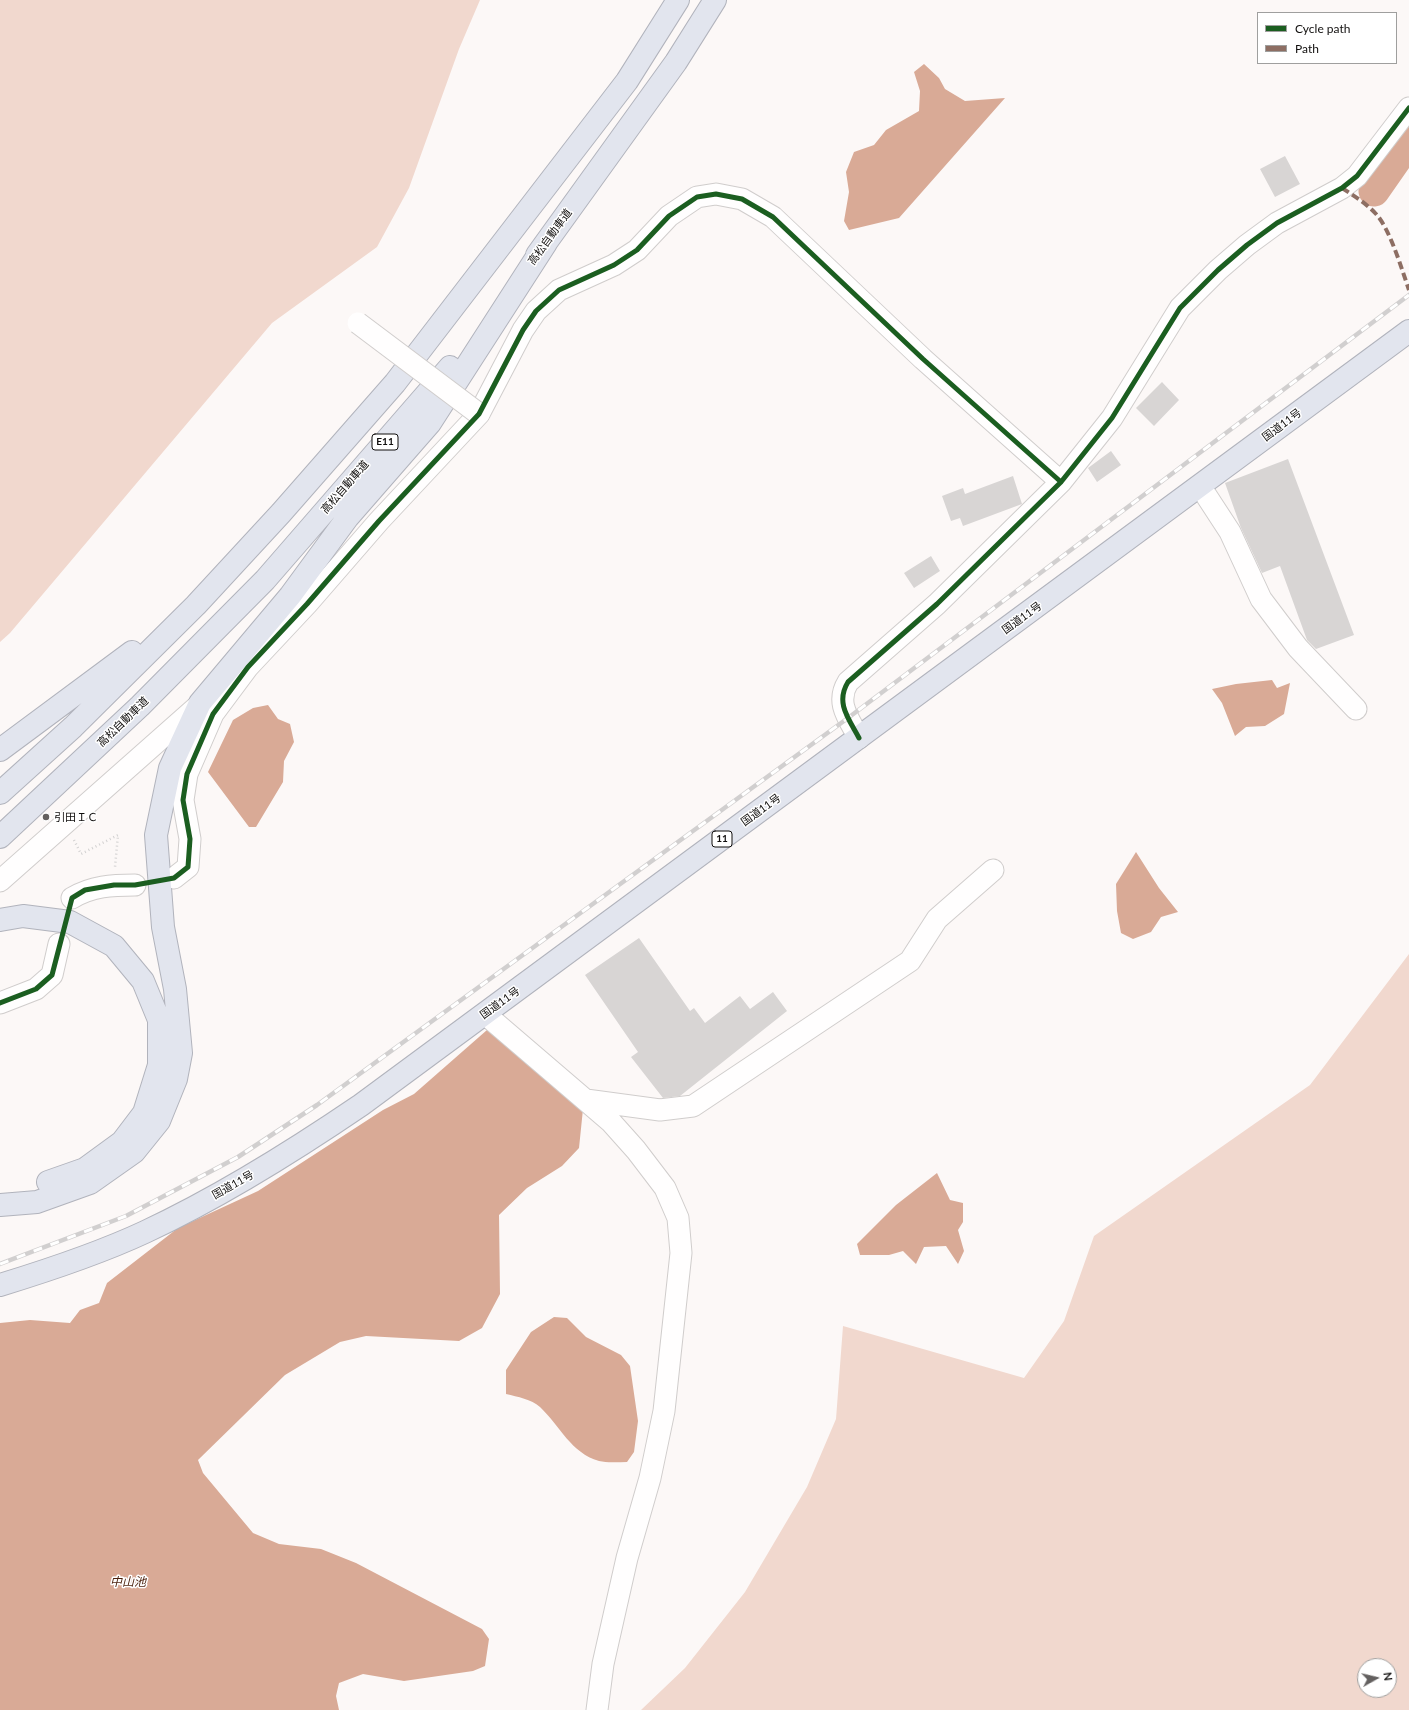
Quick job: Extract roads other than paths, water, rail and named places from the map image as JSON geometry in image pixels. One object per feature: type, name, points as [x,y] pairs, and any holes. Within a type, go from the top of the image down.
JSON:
[{"type":"highway","name":"E11","points":[[0,793],[73,726],[196,604],[281,513],[395,383],[627,81],[678,0]]},
{"type":"highway","name":"高松自動車道","points":[[0,837],[140,706],[265,580],[486,325],[676,62],[715,0]]},
{"type":"highway","points":[[0,1206],[37,1202],[90,1183],[134,1152],[159,1121],[176,1079],[181,1052],[174,989],[162,927],[156,835],[170,768],[200,704],[290,596],[348,517],[430,423],[546,243]]},
{"type":"highway","name":"国道11号","points":[[0,1285],[53,1269],[145,1232],[240,1182],[298,1148],[361,1105],[485,1014],[1409,331]]},
{"type":"highway","points":[[0,750],[196,604]]},
{"type":"highway","points":[[0,920],[23,916],[70,922],[114,946],[143,981],[159,1020],[159,1065],[144,1113],[122,1142],[85,1169],[35,1187],[0,1190]]},
{"type":"street","points":[[859,738],[844,710],[842,702],[842,696],[848,682],[937,604],[1061,482],[1112,418],[1180,308],[1218,270],[1247,244],[1277,223],[1342,188],[1357,176],[1409,108]]},
{"type":"street","points":[[174,878],[188,867],[190,839],[183,800],[187,774],[213,714],[248,667],[307,604],[379,521],[479,414],[523,330],[536,310],[560,290],[614,265],[637,250],[669,216],[697,197],[716,194],[742,199],[773,217],[923,359],[1061,482]]},
{"type":"street","points":[[358,323],[479,414]]},
{"type":"street","points":[[1200,486],[1230,532],[1261,599],[1298,648],[1356,709]]},
{"type":"street","points":[[0,881],[200,704]]},
{"type":"street","points":[[586,1100],[660,1110],[693,1106],[910,961],[937,919],[993,870]]},
{"type":"street","points":[[72,898],[85,890],[114,885],[135,885]]},
{"type":"street","points":[[0,1003],[36,989],[52,975],[60,944]]},
{"type":"street","points":[[485,1014],[586,1100],[616,1128],[665,1188],[678,1218],[680,1253],[664,1411],[650,1478],[625,1566],[603,1664],[596,1710]]},
{"type":"water","points":[[924,64],[939,78],[945,89],[965,101],[1005,98],[899,218],[849,230],[844,221],[849,192],[846,172],[854,152],[874,145],[886,130],[919,111],[920,91],[914,72]]},
{"type":"water","points":[[1272,680],[1277,688],[1290,683],[1284,714],[1265,726],[1246,727],[1235,736],[1222,703],[1212,689],[1236,684]]},
{"type":"water","points":[[268,705],[278,719],[290,724],[294,742],[284,761],[283,782],[256,827],[249,827],[208,772],[233,720],[253,708]]},
{"type":"water","points":[[1136,852],[1159,888],[1178,912],[1161,917],[1151,932],[1133,939],[1121,933],[1117,911],[1116,884]]},
{"type":"water","name":"中山池","points":[[487,1030],[583,1109],[579,1148],[562,1166],[527,1188],[499,1215],[500,1294],[482,1328],[459,1341],[366,1336],[340,1342],[285,1375],[198,1460],[203,1473],[253,1533],[279,1544],[321,1549],[356,1563],[482,1629],[489,1639],[485,1666],[473,1671],[404,1681],[363,1674],[339,1683],[336,1696],[339,1710],[0,1710],[0,1323],[30,1320],[70,1323],[80,1310],[99,1303],[107,1283],[178,1228],[258,1191],[383,1110],[414,1094]]},
{"type":"water","points":[[937,1173],[950,1200],[963,1203],[963,1222],[958,1230],[964,1251],[958,1264],[946,1246],[924,1247],[916,1264],[903,1251],[889,1255],[860,1255],[857,1244],[896,1205]]},
{"type":"water","points":[[554,1317],[567,1318],[586,1337],[621,1355],[630,1366],[638,1421],[634,1452],[627,1462],[602,1462],[589,1457],[581,1452],[566,1438],[540,1407],[533,1402],[506,1394],[506,1370],[531,1332]]},
{"type":"waterway","points":[[1374,191],[1409,141]]},
{"type":"railway","points":[[0,1264],[126,1216],[238,1157],[317,1105],[848,718],[1409,295]]},
{"type":"place","name":"引田ＩＣ","points":[[46,817]]}]
